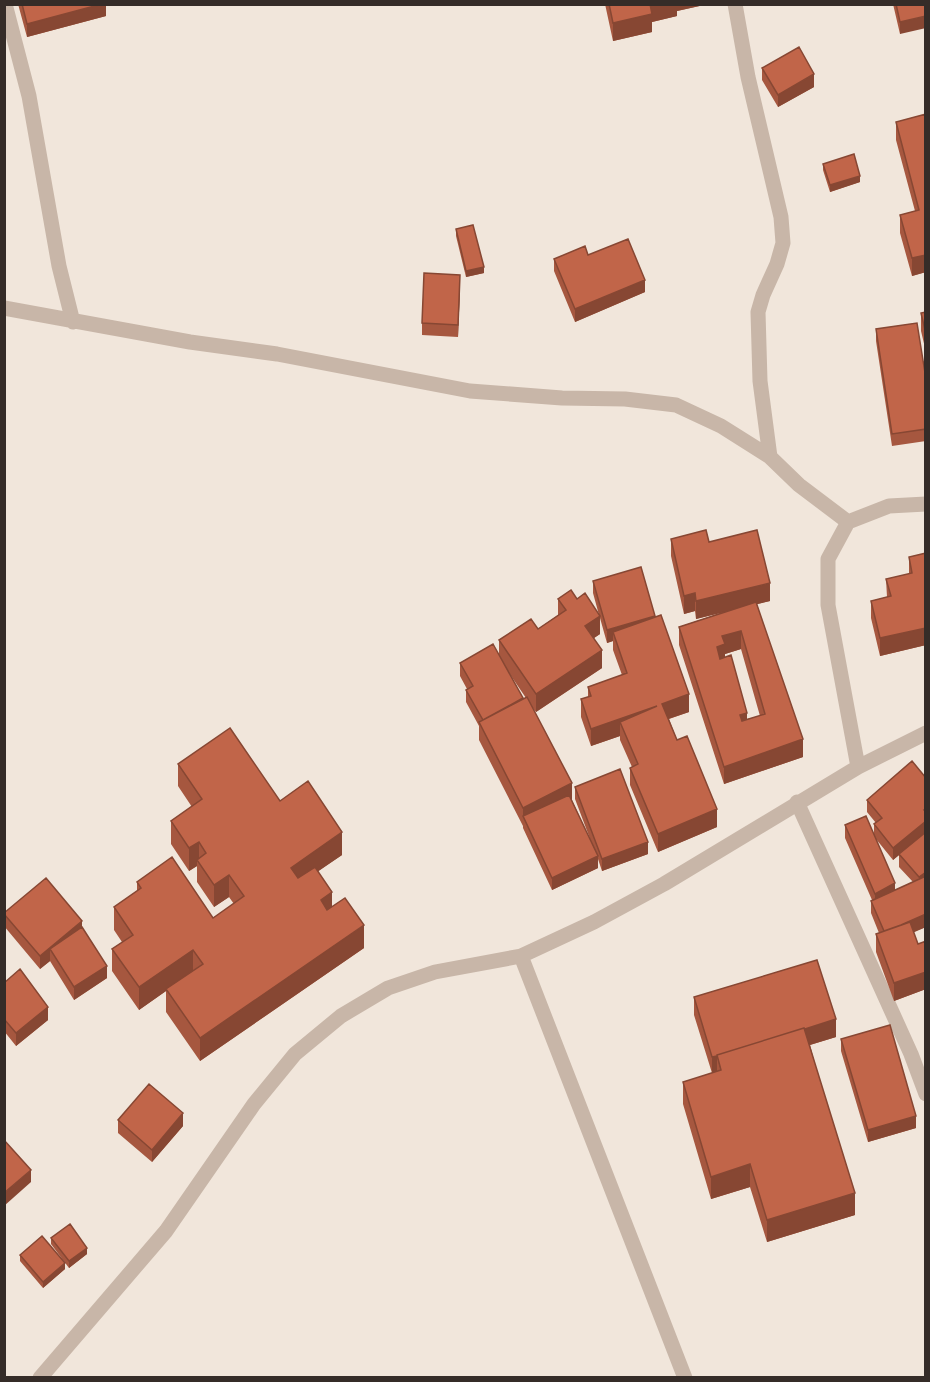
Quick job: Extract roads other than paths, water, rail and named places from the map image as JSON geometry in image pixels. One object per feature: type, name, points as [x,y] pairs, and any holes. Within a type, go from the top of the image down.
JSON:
[{"type":"street","points":[[5,4],[7,21],[29,96],[60,266],[73,322]]},
{"type":"street","points":[[735,4],[748,77],[781,217],[783,243],[758,312],[760,381],[770,457]]},
{"type":"street","points":[[4,308],[73,322],[277,354],[470,391],[562,398],[625,399],[676,405],[720,426],[770,457],[799,484],[848,522]]},
{"type":"street","points":[[858,767],[828,605],[828,559],[848,522],[889,506],[926,504]]},
{"type":"street","points":[[40,1377],[166,1231],[254,1104],[295,1054],[341,1016],[388,988],[435,972],[521,956],[594,922],[664,884],[858,767],[926,733]]},
{"type":"street","points":[[797,802],[911,1054],[926,1094]]},
{"type":"street","points":[[521,956],[685,1377]]}]
